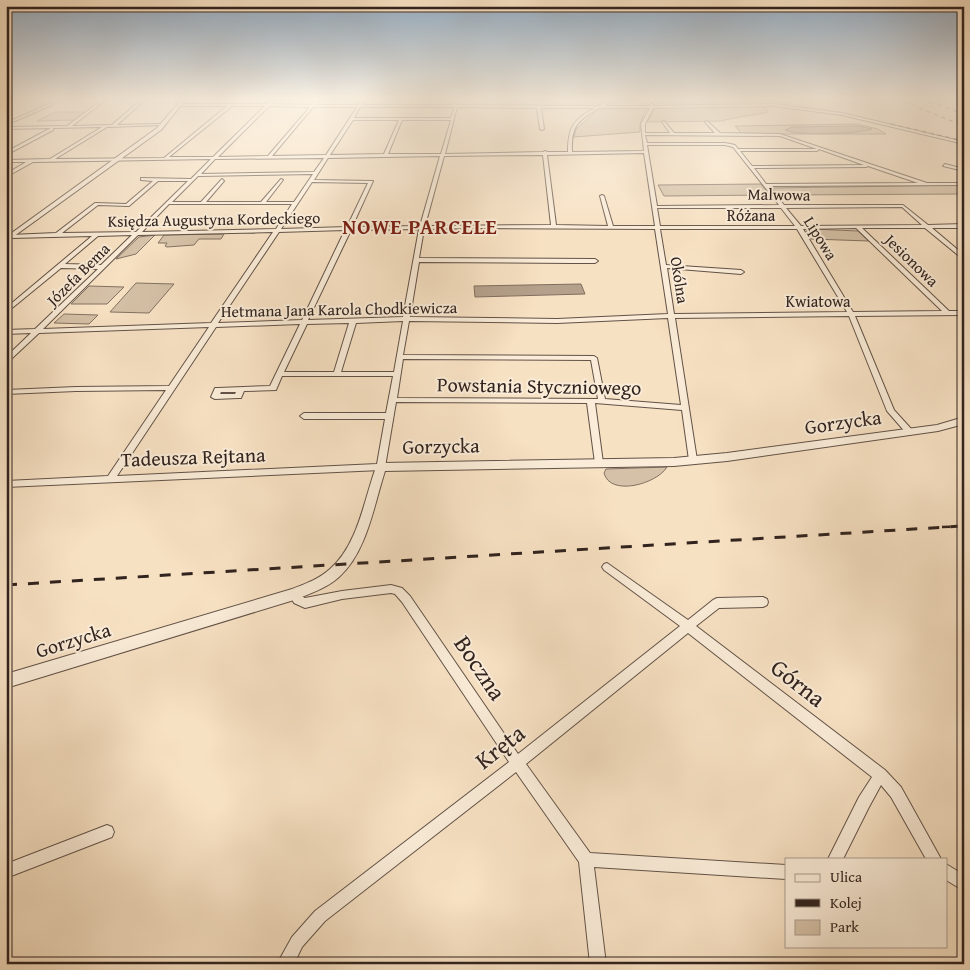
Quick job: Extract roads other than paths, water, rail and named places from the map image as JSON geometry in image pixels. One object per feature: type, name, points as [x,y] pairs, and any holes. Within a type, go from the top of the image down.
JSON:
[{"type":"street","points":[[6,154],[24,144]]},
{"type":"street","points":[[51,160],[76,144]]},
{"type":"street","points":[[9,238],[137,144]]},
{"type":"street","points":[[166,158],[183,144]]},
{"type":"street","name":"Józefa Bema","points":[[6,362],[229,144]]},
{"type":"street","points":[[270,156],[280,144]]},
{"type":"street","points":[[111,478],[335,144]]},
{"type":"street","points":[[386,155],[390,144]]},
{"type":"street","points":[[381,466],[422,228],[445,144]]},
{"type":"street","points":[[570,152],[571,144]]},
{"type":"street","name":"Okólna","points":[[645,144],[693,460]]},
{"type":"street","points":[[726,144],[734,146],[738,150],[826,150]]},
{"type":"street","points":[[810,144],[926,184]]},
{"type":"street","name":"Lipowa","points":[[738,150],[799,227],[852,314],[891,411],[910,432]]},
{"type":"street","points":[[545,152],[554,227]]},
{"type":"street","points":[[6,161],[646,152]]},
{"type":"street","points":[[6,176],[32,160]]},
{"type":"street","points":[[945,165],[964,170]]},
{"type":"street","points":[[751,167],[874,166]]},
{"type":"street","points":[[198,175],[316,173]]},
{"type":"street","points":[[143,179],[192,180]]},
{"type":"street","points":[[241,390],[273,388],[372,179],[310,181]]},
{"type":"street","points":[[56,235],[97,204],[127,205],[157,180]]},
{"type":"street","points":[[202,203],[222,180]]},
{"type":"street","points":[[263,202],[281,180]]},
{"type":"street","points":[[766,185],[964,184]]},
{"type":"street","points":[[602,196],[611,227]]},
{"type":"street","points":[[168,203],[296,203]]},
{"type":"street","name":"Malwowa","points":[[654,207],[904,206],[926,226]]},
{"type":"street","name":"Jesionowa","points":[[857,226],[947,313]]},
{"type":"street","points":[[926,226],[964,258]]},
{"type":"street","name":"Różana","points":[[658,228],[964,226]]},
{"type":"street","name":"Księdza Augustyna Kordeckiego","points":[[9,238],[56,235],[348,229],[658,228]]},
{"type":"street","points":[[6,311],[96,234]]},
{"type":"street","points":[[416,260],[595,261]]},
{"type":"street","points":[[59,266],[103,267]]},
{"type":"street","points":[[663,266],[741,272]]},
{"type":"street","name":"Kwiatowa","points":[[672,316],[964,313]]},
{"type":"street","name":"Hetmana Jana Karola Chodkiewicza","points":[[6,332],[406,319],[557,321],[672,316]]},
{"type":"street","points":[[337,374],[353,321]]},
{"type":"street","points":[[399,357],[594,358],[602,401]]},
{"type":"street","points":[[280,374],[396,374]]},
{"type":"street","points":[[6,392],[172,388]]},
{"type":"street","name":"Powstania Styczniowego","points":[[392,400],[602,401],[685,408]]},
{"type":"street","points":[[591,401],[599,463]]},
{"type":"street","points":[[304,416],[389,416]]},
{"type":"street","name":"Gorzycka","points":[[6,681],[294,594],[327,579],[348,559],[381,466],[693,460],[737,456],[938,428],[964,420]]},
{"type":"street","name":"Tadeusza Rejtana","points":[[6,484],[381,466]]},
{"type":"street","name":"Górna","points":[[607,567],[688,626],[880,775],[896,792],[933,858]]},
{"type":"street","name":"Boczna","points":[[294,594],[298,600],[305,603],[342,595],[383,590],[398,591],[406,599],[517,764],[586,860],[598,964]]},
{"type":"street","name":"Kręta","points":[[285,964],[298,942],[320,916],[517,764],[716,603],[763,602]]},
{"type":"street","points":[[836,858],[880,775]]},
{"type":"street","points":[[6,871],[107,832]]},
{"type":"street","points":[[586,860],[785,872]]},
{"type":"street","points":[[948,872],[964,884]]},
{"type":"railway","points":[[6,585],[960,526]]},
{"type":"railway","points":[[942,527],[960,526]]},
{"type":"district","name":"NOWE PARCELE","points":[[420,227]]}]
